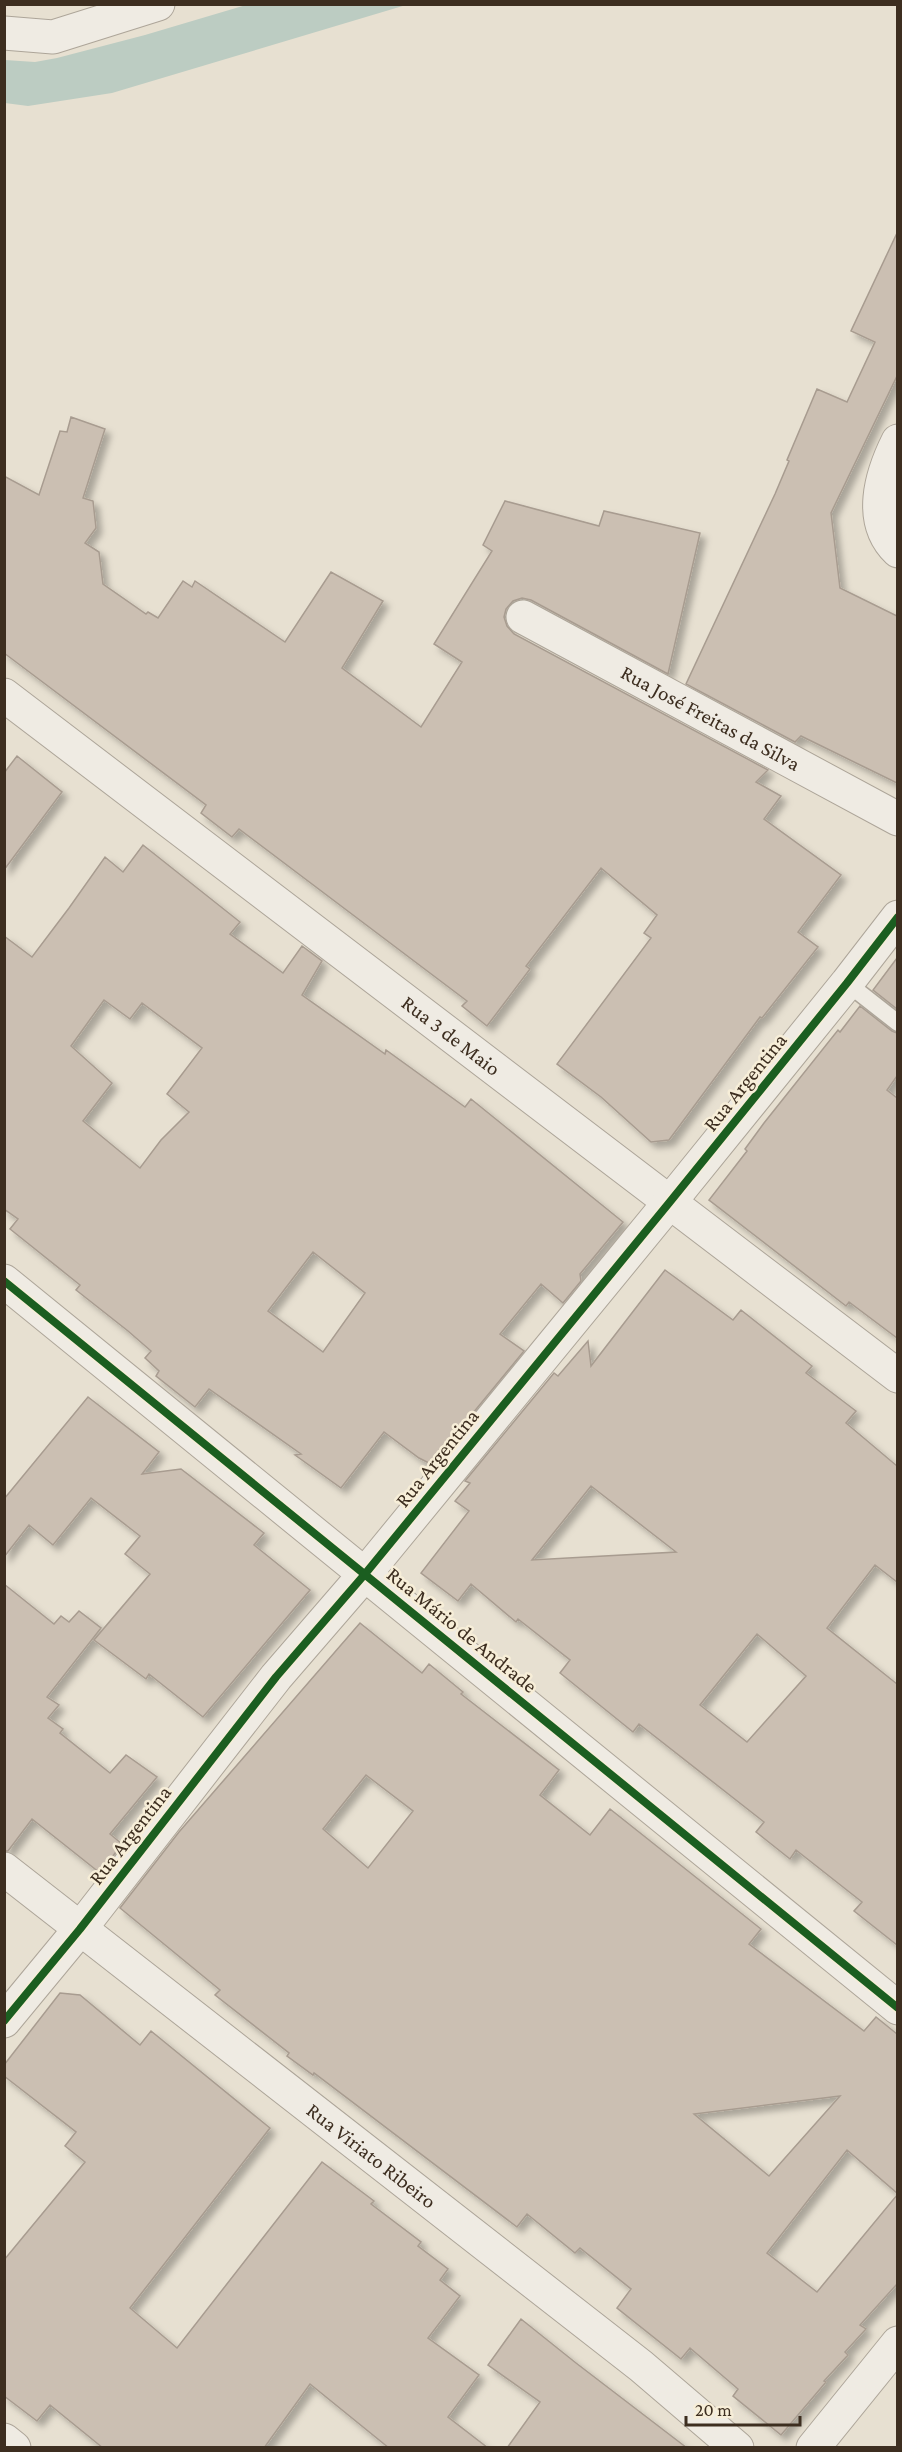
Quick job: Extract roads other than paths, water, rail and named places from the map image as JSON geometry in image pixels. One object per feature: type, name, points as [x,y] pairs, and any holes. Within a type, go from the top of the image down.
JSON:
[{"type":"street","points":[[4,33],[53,37],[100,14],[158,4]]},
{"type":"street","points":[[897,441],[881,481],[880,508],[883,530],[888,542],[897,551]]},
{"type":"street","name":"Rua José Freitas da Silva","points":[[523,617],[897,819]]},
{"type":"street","name":"Rua 3 de Maio","points":[[4,695],[897,1376]]},
{"type":"street","name":"Rua Argentina","points":[[4,2021],[80,1929],[276,1677],[365,1574],[669,1203],[847,983],[897,917]]},
{"type":"street","name":"Rua Mário de Andrade","points":[[4,1281],[897,2008]]},
{"type":"street","name":"Rua Viriato Ribeiro","points":[[4,1869],[641,2366],[737,2448]]},
{"type":"street","points":[[813,2448],[897,2343]]},
{"type":"street","points":[[4,2440],[14,2448]]},
{"type":"lane","points":[[847,983],[897,1023]]}]
